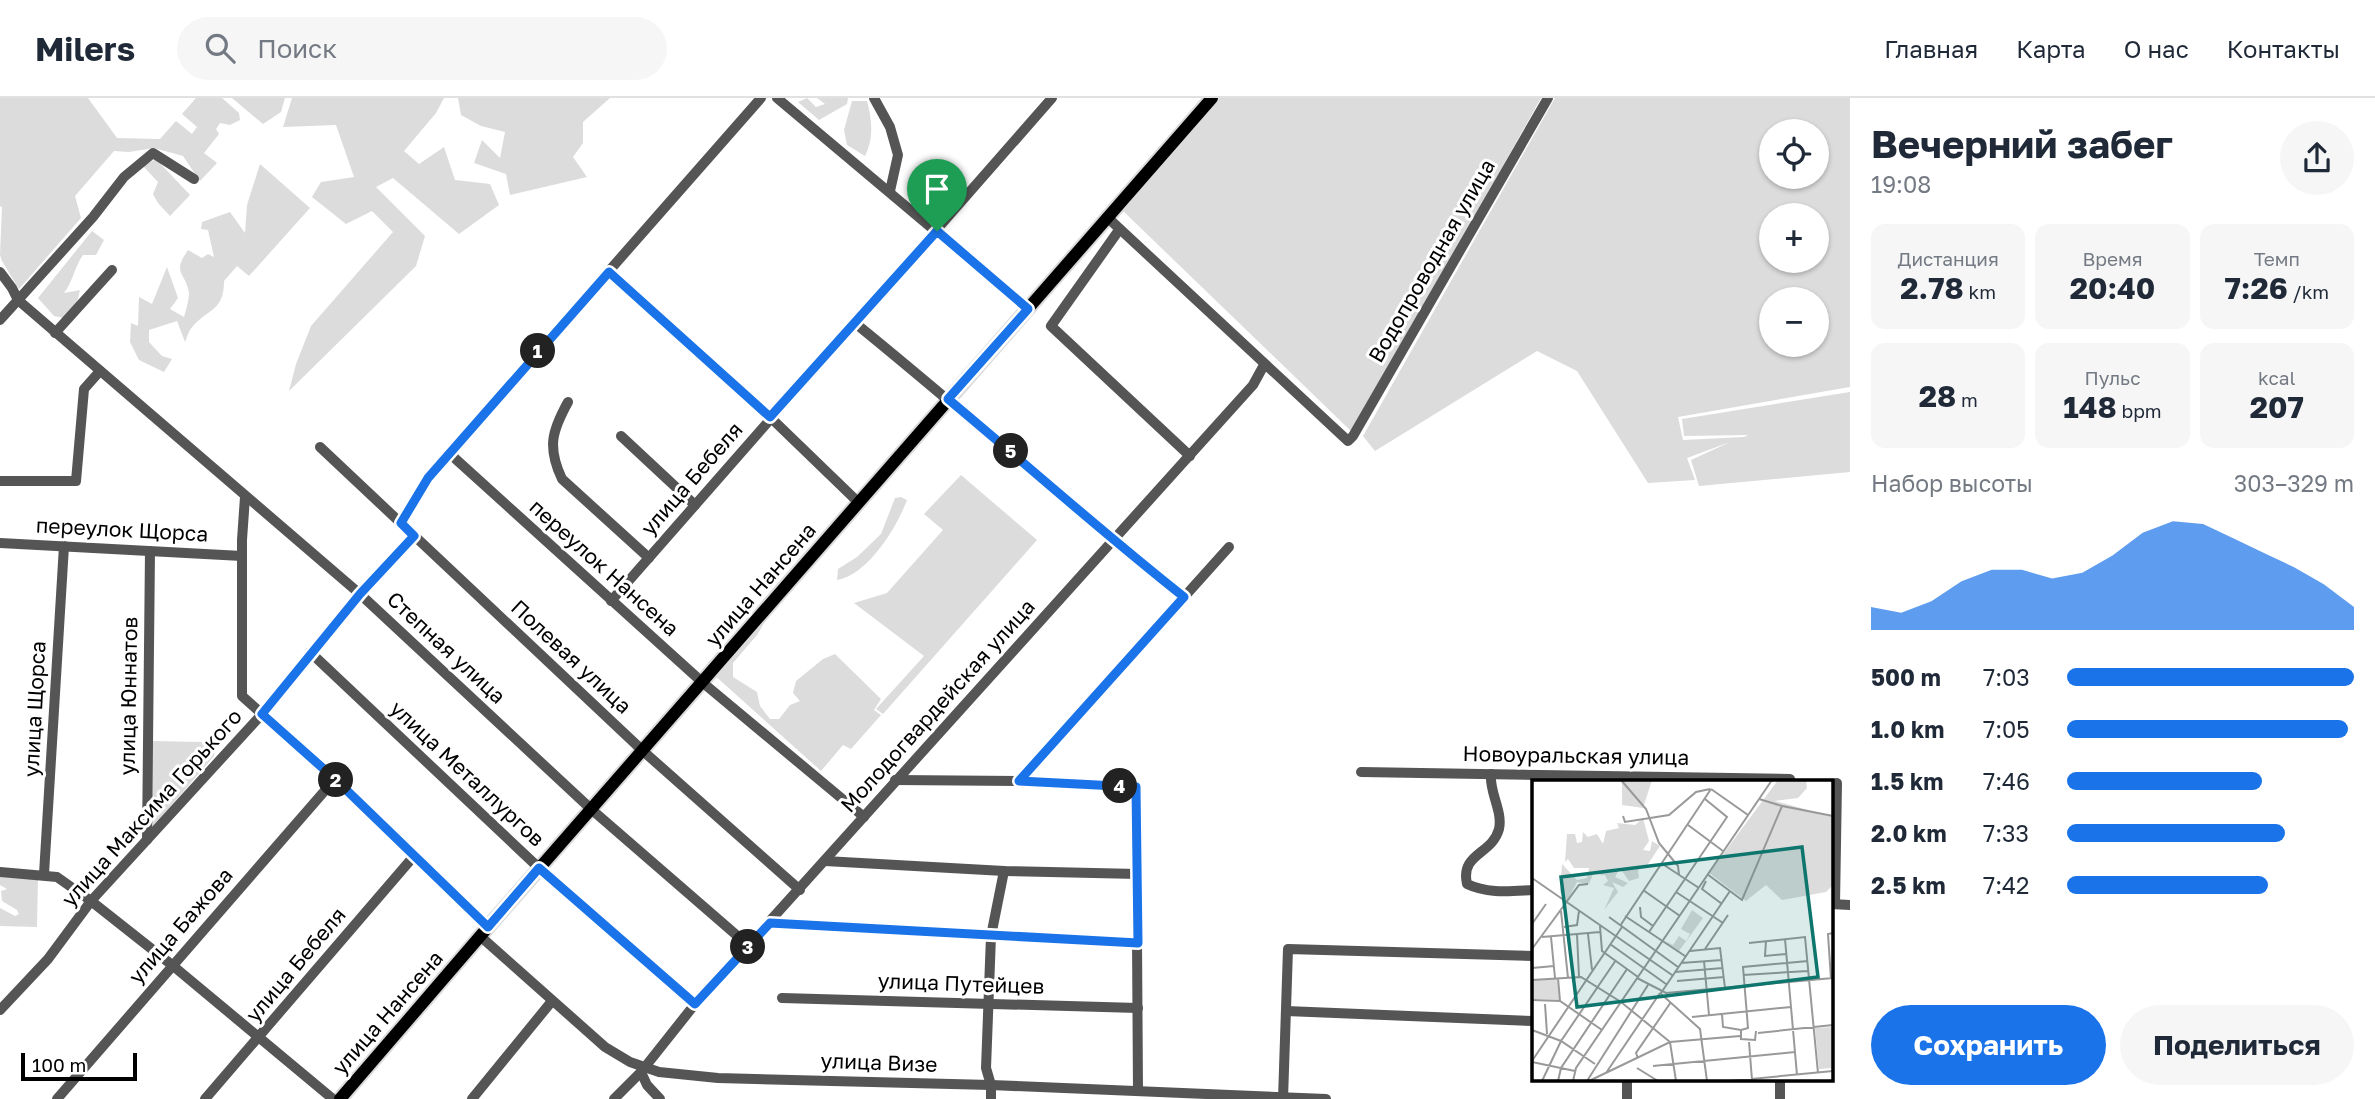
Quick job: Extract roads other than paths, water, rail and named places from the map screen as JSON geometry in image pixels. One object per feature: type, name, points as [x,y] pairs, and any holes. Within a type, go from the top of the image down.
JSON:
[{"type":"main road","name":"улица Нансена","points":[[340,1099],[1212,98]]},
{"type":"street","points":[[401,523],[428,478],[449,453],[761,98]]},
{"type":"street","points":[[777,98],[1028,309]]},
{"type":"street","points":[[874,98],[890,127],[898,155],[890,191]]},
{"type":"street","name":"улица Бебеля","points":[[611,601],[1052,98]]},
{"type":"street","name":"Водопроводная улица","points":[[1264,365],[1348,441],[1549,98]]},
{"type":"street","points":[[0,320],[93,217],[124,177],[153,153],[194,179]]},
{"type":"street","points":[[1107,217],[1264,365]]},
{"type":"street","points":[[1119,230],[1051,326],[1190,456]]},
{"type":"street","points":[[55,333],[112,270]]},
{"type":"street","name":"Степная улица","points":[[0,272],[18,300],[360,594],[591,809],[749,946]]},
{"type":"street","points":[[609,272],[770,417],[859,503]]},
{"type":"street","points":[[855,323],[1184,597]]},
{"type":"street","name":"Молодогвардейская улица","points":[[614,1099],[895,780],[1253,385],[1264,365]]},
{"type":"street","points":[[0,481],[76,481],[84,389],[100,371]]},
{"type":"street","points":[[568,402],[556,425],[552,445],[562,479],[649,558]]},
{"type":"street","points":[[621,436],[695,505]]},
{"type":"street","name":"Полевая улица","points":[[320,447],[643,751],[800,890]]},
{"type":"street","name":"переулок Нансена","points":[[449,453],[702,682],[863,817]]},
{"type":"street","name":"улица Визе","points":[[245,497],[242,556],[242,696],[335,779],[414,856],[552,1001],[606,1046],[642,1070],[687,1076],[1326,1099]]},
{"type":"street","name":"улица Максима Горького","points":[[0,1010],[48,959],[91,901],[262,714],[310,652],[414,536]]},
{"type":"street","name":"переулок Щорса","points":[[0,543],[242,556]]},
{"type":"street","name":"улица Щорса","points":[[44,874],[64,546]]},
{"type":"street","points":[[1019,781],[1229,547]]},
{"type":"street","name":"улица Юннатов","points":[[147,841],[150,551]]},
{"type":"street","name":"улица Металлургов","points":[[310,652],[539,868],[695,1004]]},
{"type":"street","name":"Новоуральская улица","points":[[1361,772],[1712,780]]},
{"type":"street","points":[[1491,774],[1500,818],[1498,832],[1487,848],[1466,864],[1464,874],[1467,884],[1476,889],[1492,891],[1532,890]]},
{"type":"street","name":"улица Бажова","points":[[57,1099],[335,779]]},
{"type":"street","points":[[895,780],[1019,781],[1136,787],[1138,1091]]},
{"type":"street","points":[[1837,783],[1833,904],[1850,905]]},
{"type":"street","name":"улица Бебеля","points":[[205,1099],[414,856]]},
{"type":"street","points":[[825,862],[1004,871],[1138,874]]},
{"type":"street","points":[[990,1099],[991,1085],[986,1068],[991,936],[1004,871]]},
{"type":"street","points":[[0,872],[57,877],[172,965],[333,1099]]},
{"type":"street","points":[[770,923],[1138,943]]},
{"type":"street","points":[[1284,1098],[1288,949],[1532,956]]},
{"type":"street","name":"улица Путейцев","points":[[782,998],[1138,1008]]},
{"type":"street","points":[[472,1099],[552,1001]]},
{"type":"street","points":[[1286,1011],[1532,1021]]},
{"type":"street","points":[[642,1070],[647,1085],[660,1099]]}]
